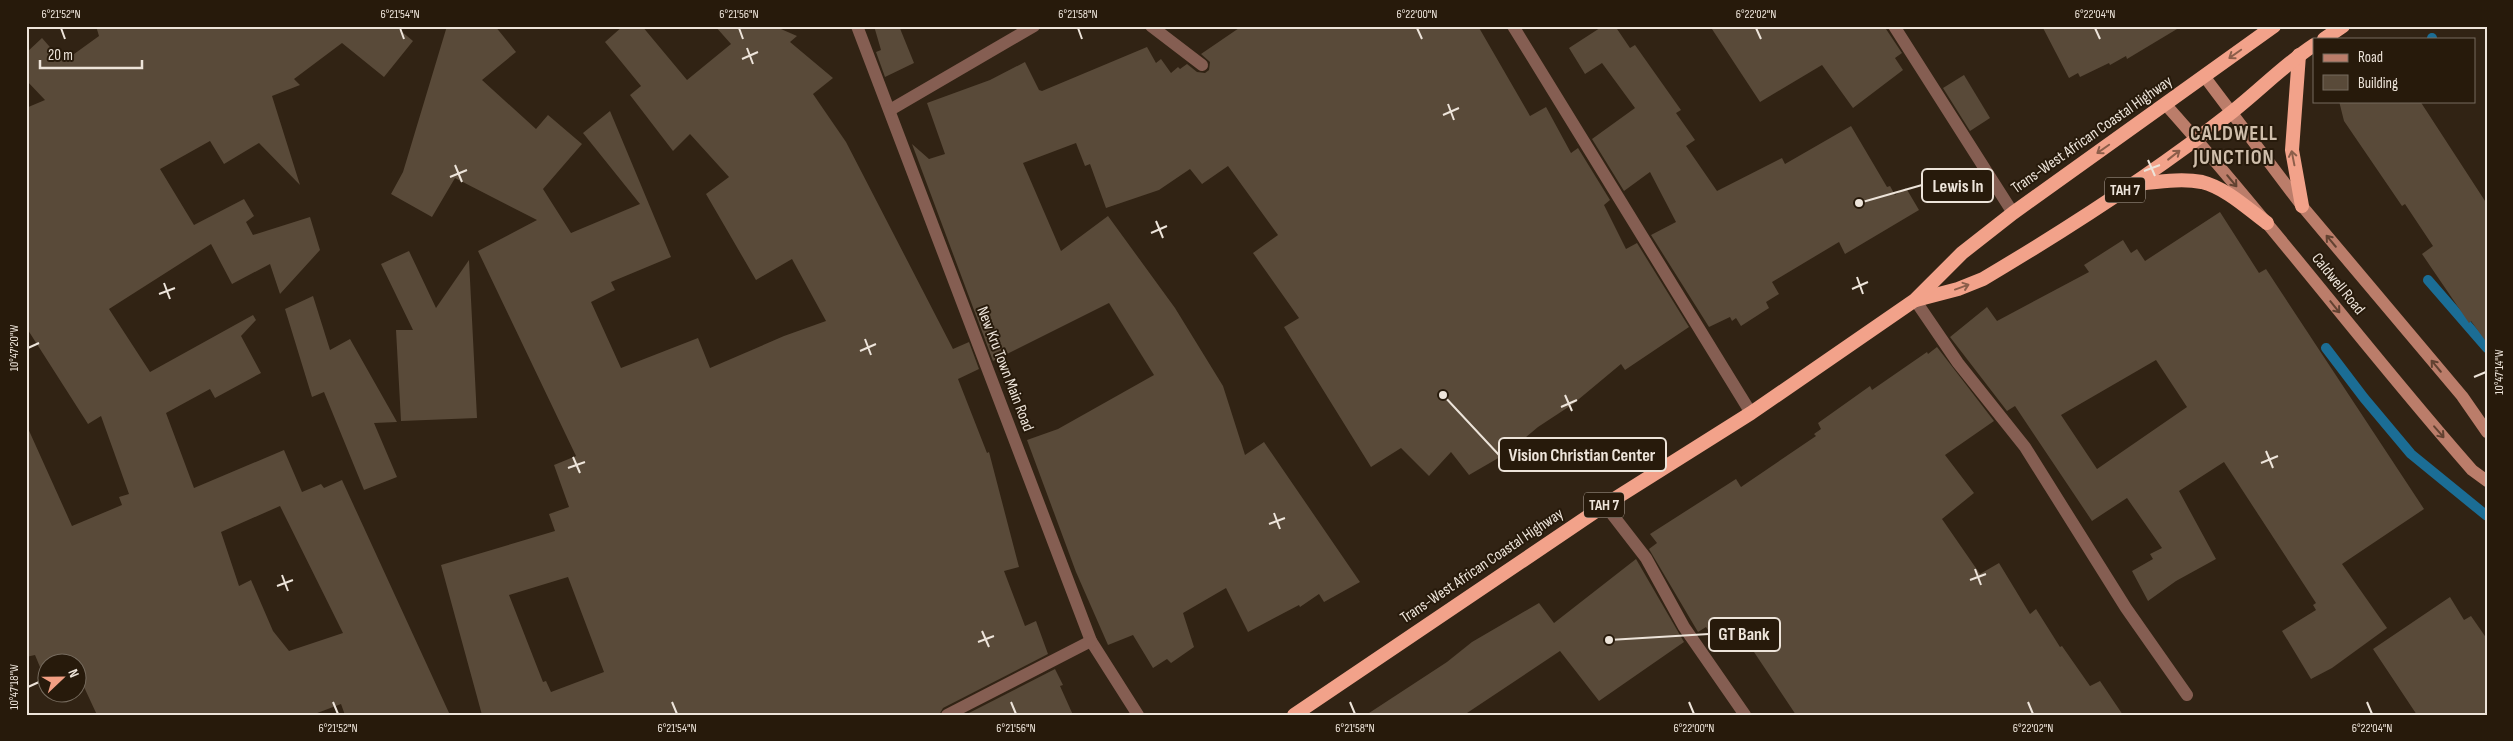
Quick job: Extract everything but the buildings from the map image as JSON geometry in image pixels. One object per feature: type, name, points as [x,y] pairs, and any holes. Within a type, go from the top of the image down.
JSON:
[{"type":"highway","name":"Trans-West African Coastal Highway","points":[[1294,715],[1605,505],[1751,413],[1915,300],[1962,253],[2012,213],[2274,26]]},
{"type":"highway","points":[[2325,38],[2343,26]]},
{"type":"highway","name":"Trans-West African Coastal Highway","points":[[1915,300],[1958,289],[1983,279],[2136,184],[2231,112],[2298,55],[2313,46]]},
{"type":"highway","points":[[2298,55],[2292,150],[2302,206]]},
{"type":"highway","points":[[2136,184],[2188,180],[2204,183],[2223,191],[2267,223]]},
{"type":"main road","name":"Caldwell Road","points":[[2204,76],[2302,206],[2462,396],[2487,432]]},
{"type":"main road","name":"Caldwell Road","points":[[2166,104],[2267,223],[2395,382],[2472,470],[2487,481]]},
{"type":"street","name":"New Kru Town Main Road","points":[[857,26],[1091,641],[1138,715]]},
{"type":"street","points":[[890,110],[1034,26]]},
{"type":"street","points":[[1151,26],[1202,65]]},
{"type":"street","points":[[1512,26],[1751,413]]},
{"type":"street","points":[[1894,26],[2012,213]]},
{"type":"street","points":[[1915,300],[1958,363],[2025,447],[2126,608],[2187,695]]},
{"type":"street","points":[[1605,505],[1646,558],[1684,627],[1745,715]]},
{"type":"street","points":[[947,715],[1091,641]]},
{"type":"waterway","points":[[2428,280],[2487,348]]},
{"type":"waterway","points":[[2326,348],[2364,398],[2411,454],[2487,516]]},
{"type":"place","name":"Lewis In","points":[[1859,203]]},
{"type":"place","name":"Vision Christian Center","points":[[1443,395]]},
{"type":"place","name":"GT Bank","points":[[1609,640]]},
{"type":"district","name":"CALDWELL JUNCTION","points":[[2234,145]]}]
